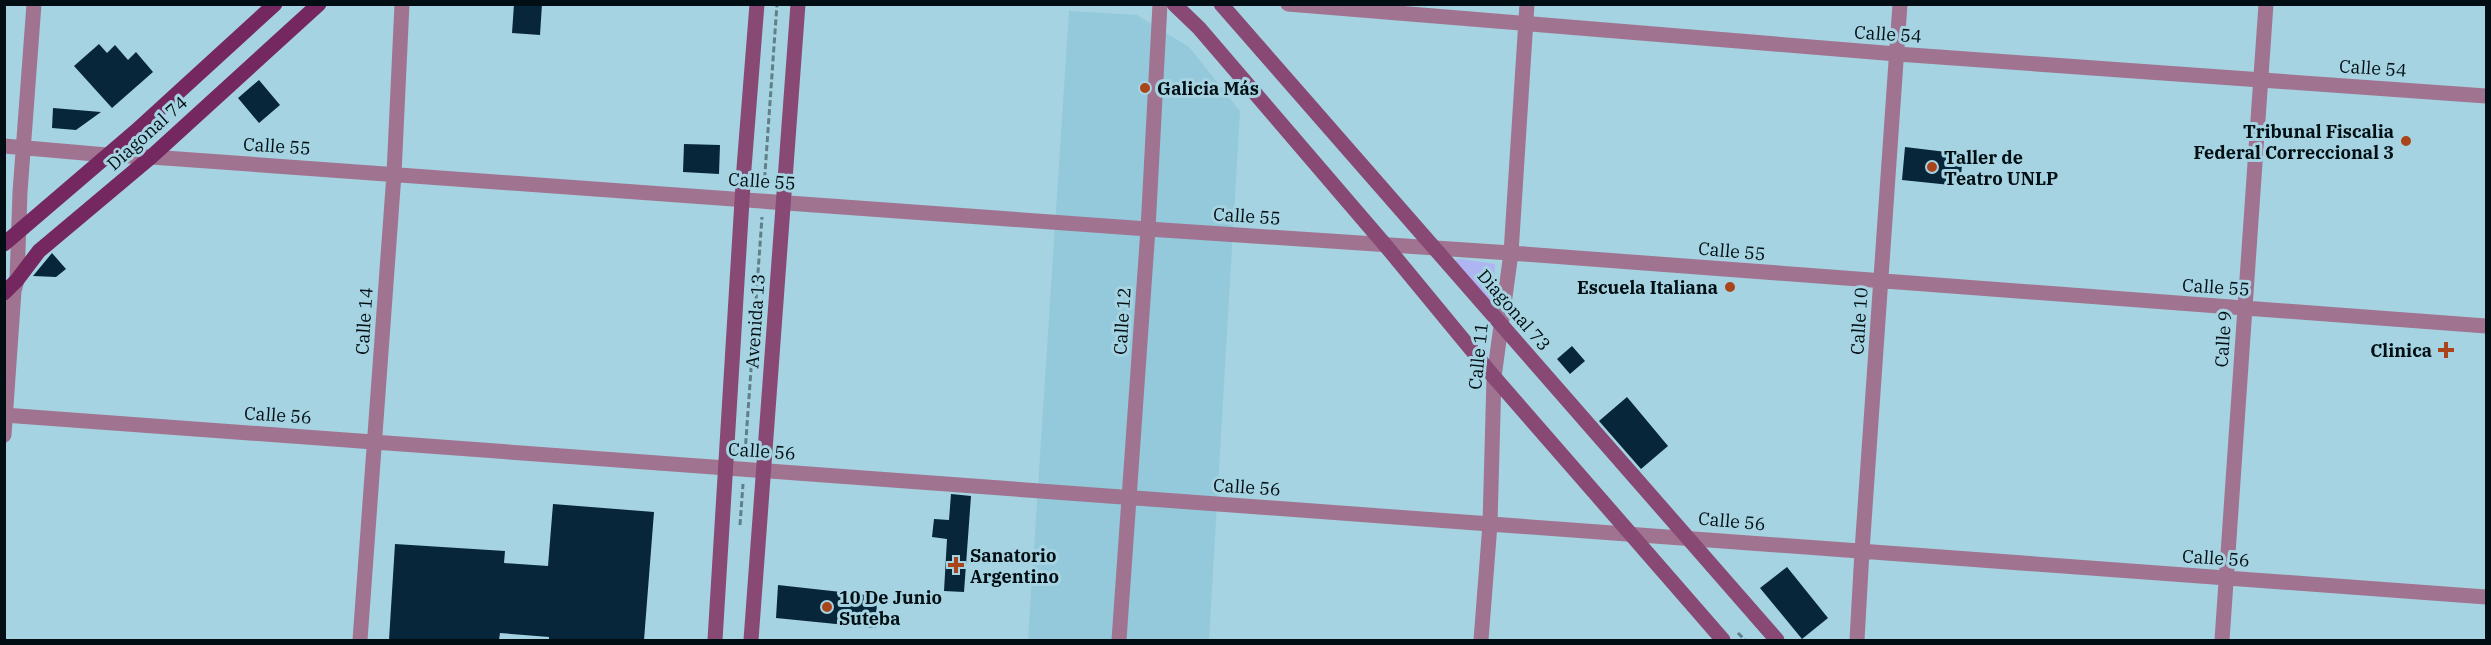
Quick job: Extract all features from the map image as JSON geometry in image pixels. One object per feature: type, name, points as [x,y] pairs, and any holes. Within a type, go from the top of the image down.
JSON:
[{"type":"main road","name":"Diagonal 74","points":[[4,244],[275,4]]},
{"type":"main road","name":"Diagonal 74","points":[[4,293],[39,251],[151,156],[319,4]]},
{"type":"main road","name":"Avenida 13","points":[[715,640],[742,199],[757,4]]},
{"type":"main road","name":"Avenida 13","points":[[751,640],[798,4]]},
{"type":"main road","points":[[1174,4],[1199,28],[1386,246],[1494,377],[1723,640]]},
{"type":"main road","name":"Diagonal 73","points":[[1221,4],[1777,640]]},
{"type":"street","points":[[4,435],[14,291],[17,280],[20,192],[34,4]]},
{"type":"street","name":"Calle 14","points":[[360,640],[394,174],[402,4]]},
{"type":"street","name":"Calle 12","points":[[1119,640],[1148,229],[1160,4]]},
{"type":"street","name":"Calle 54","points":[[1288,4],[1897,54],[2487,96]]},
{"type":"street","name":"Calle 11","points":[[1481,640],[1490,524],[1494,377],[1511,253],[1527,4]]},
{"type":"street","name":"Calle 10","points":[[1857,640],[1900,4]]},
{"type":"street","name":"Calle 9","points":[[2222,640],[2266,4]]},
{"type":"street","name":"Calle 55","points":[[4,146],[1386,246],[1511,253],[2487,326]]},
{"type":"street","name":"Calle 56","points":[[5,415],[2487,597]]},
{"type":"path","points":[[740,526],[777,4]]},
{"type":"shaded area","points":[[1069,11],[1137,15],[1189,47],[1240,111],[1209,640],[1028,640]]},
{"type":"shaded area","points":[[1454,260],[1495,264],[1493,300],[1490,305]]},
{"type":"building","points":[[514,4],[542,4],[540,35],[512,33]]},
{"type":"building","points":[[99,44],[107,53],[115,45],[128,60],[136,52],[153,72],[112,108],[74,66]]},
{"type":"building","points":[[259,80],[280,105],[259,123],[238,98]]},
{"type":"building","points":[[53,108],[101,112],[76,130],[52,128]]},
{"type":"building","points":[[684,144],[720,145],[719,174],[683,172]]},
{"type":"building","name":"Taller de Teatro UNLP","points":[[1905,147],[1963,154],[1960,186],[1902,180]]},
{"type":"building","points":[[52,253],[66,269],[56,277],[33,276]]},
{"type":"building","points":[[1572,346],[1585,361],[1570,374],[1557,359]]},
{"type":"building","points":[[1627,397],[1668,446],[1641,469],[1599,421]]},
{"type":"building","name":"Sanatorio Argentino","points":[[951,494],[971,496],[964,592],[944,591],[947,539],[932,537],[934,519],[949,520]]},
{"type":"building","points":[[553,504],[654,512],[644,640],[549,640],[549,637],[500,633],[499,640],[389,640],[395,544],[505,551],[504,563],[548,566]]},
{"type":"building","points":[[1787,567],[1828,618],[1802,639],[1760,588]]},
{"type":"building","name":"10 De Junio Suteba","points":[[778,585],[877,596],[876,628],[776,618]]},
{"type":"place","name":"Galicia Más","points":[[1145,88]]},
{"type":"place","name":"Tribunal Fiscalia Federal Correccional 3","points":[[2406,141]]},
{"type":"place","name":"Taller de Teatro UNLP","points":[[1932,167]]},
{"type":"place","name":"Escuela Italiana","points":[[1730,287]]},
{"type":"place","name":"Clinica","points":[[2446,350]]},
{"type":"place","name":"Sanatorio Argentino","points":[[956,565]]},
{"type":"place","name":"10 De Junio Suteba","points":[[827,607]]}]
